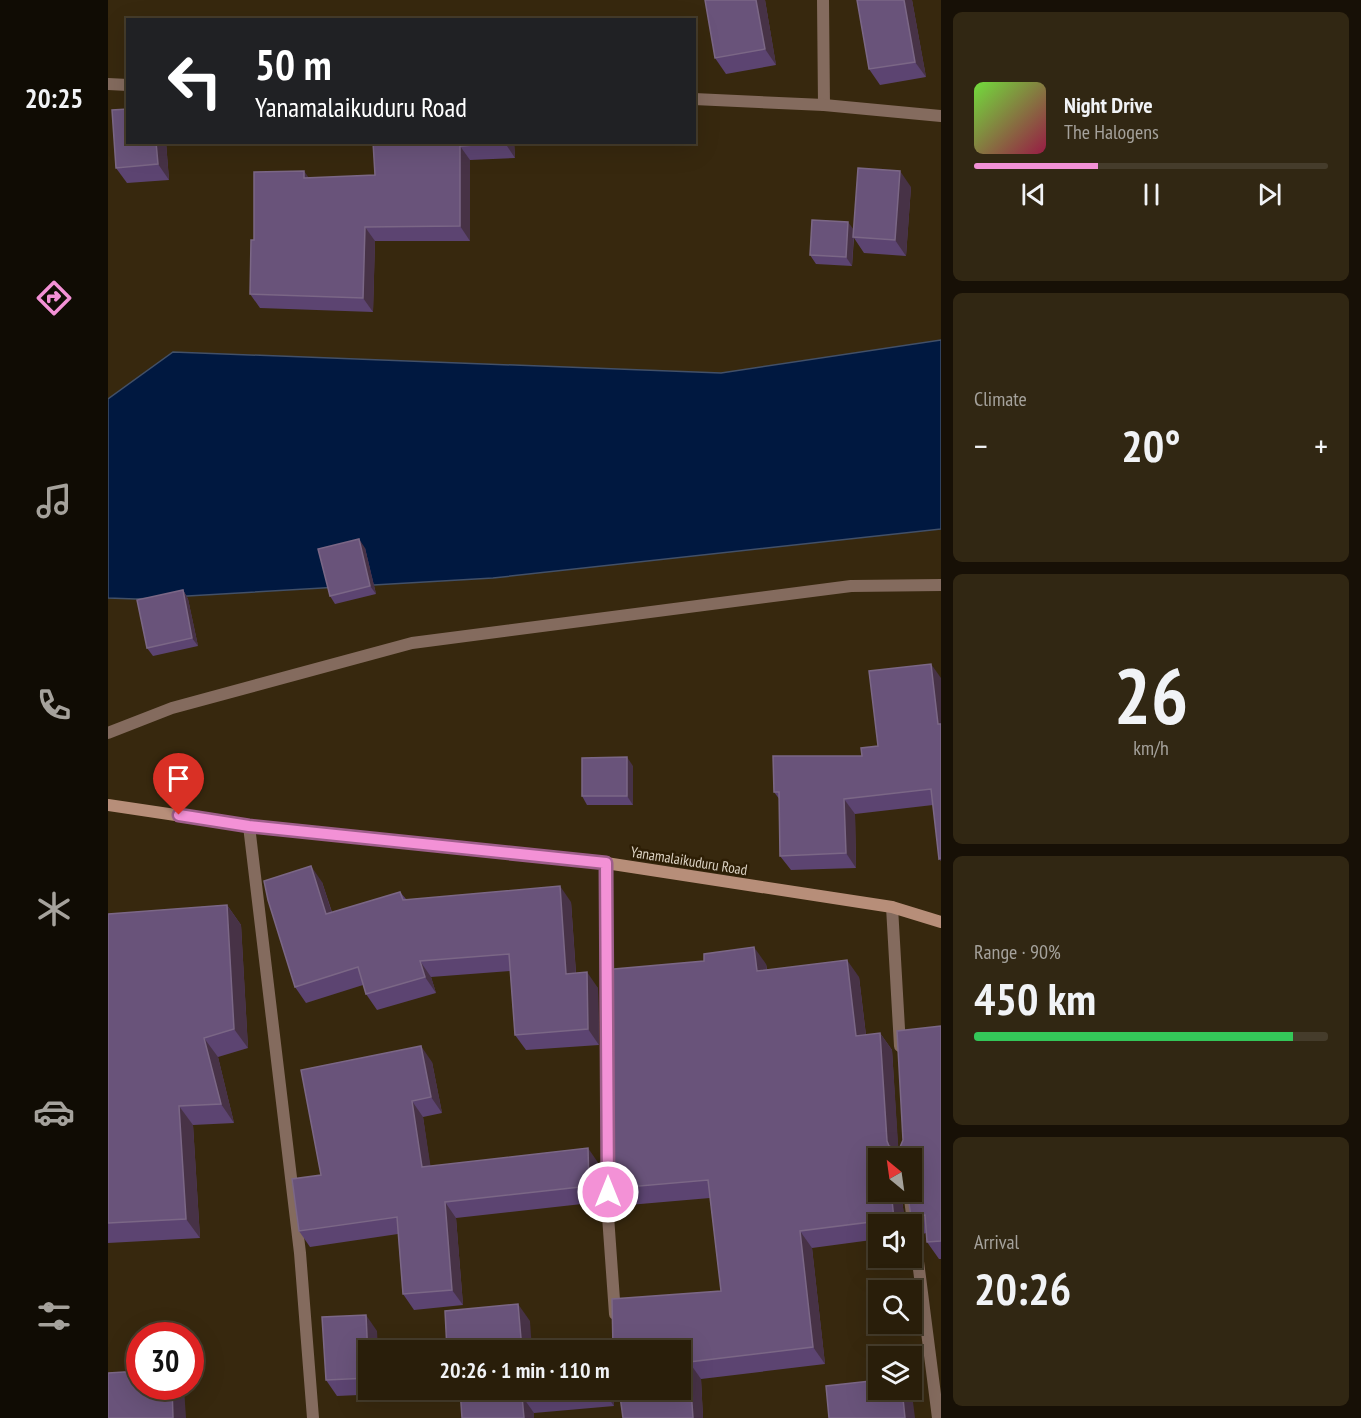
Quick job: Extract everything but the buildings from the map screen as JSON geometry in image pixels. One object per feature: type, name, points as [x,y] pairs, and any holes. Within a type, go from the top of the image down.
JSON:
[{"type":"street","points":[[823,0],[824,105]]},
{"type":"street","points":[[108,84],[126,85]]},
{"type":"street","points":[[696,99],[824,105],[941,116]]},
{"type":"street","points":[[108,733],[172,708],[412,644],[851,586],[941,585]]},
{"type":"street","name":"Yanamalaikuduru Road","points":[[108,805],[249,826],[606,863],[892,907],[941,922]]},
{"type":"street","points":[[249,826],[300,1253],[314,1418]]},
{"type":"street","points":[[606,863],[606,992]]},
{"type":"street","points":[[892,907],[901,1062]]},
{"type":"street","points":[[608,1169],[608,1216],[616,1328]]},
{"type":"street","points":[[910,1202],[938,1418]]},
{"type":"water","points":[[941,340],[941,529],[493,578],[136,599],[108,598],[108,399],[173,352],[721,373]]},
{"type":"route","points":[[179,815],[249,826],[606,863],[608,1192]]}]
